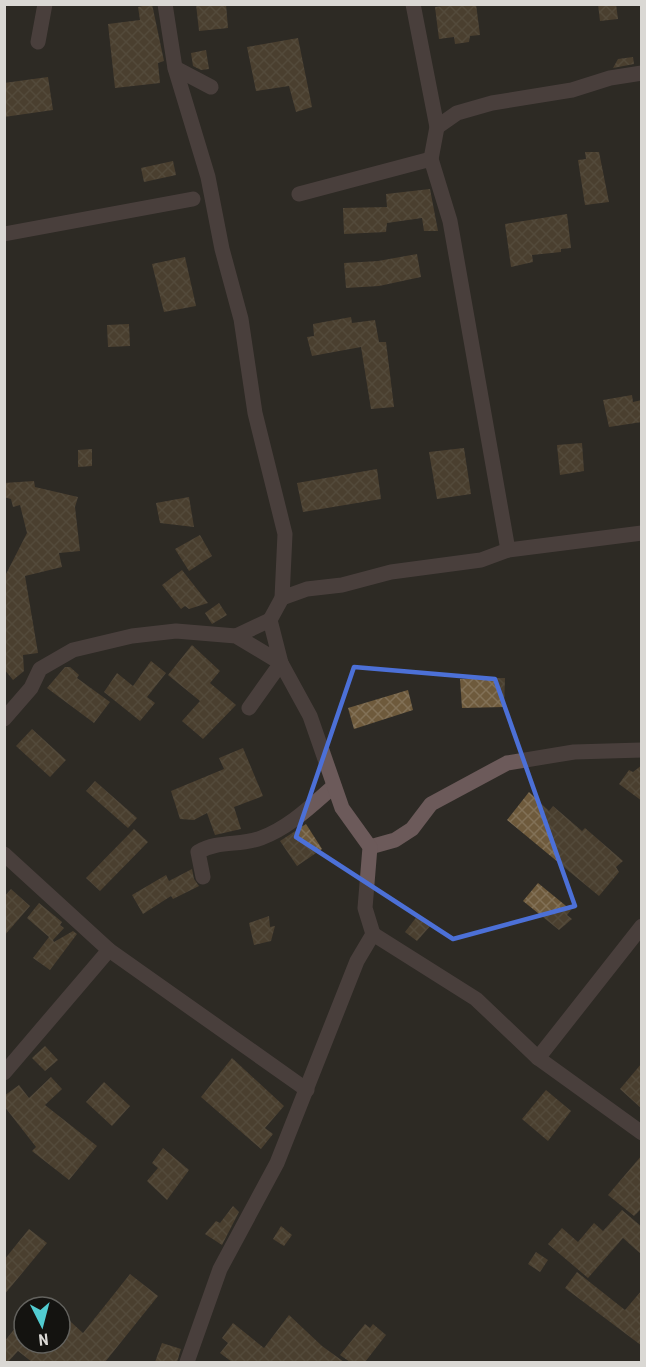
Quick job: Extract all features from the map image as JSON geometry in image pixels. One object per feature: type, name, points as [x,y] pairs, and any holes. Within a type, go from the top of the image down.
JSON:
[{"type":"street","points":[[38,42],[45,4]]},
{"type":"street","points":[[165,4],[175,68],[208,177],[222,249],[241,319],[255,413],[285,534],[282,598],[270,620],[236,636]]},
{"type":"street","points":[[413,4],[437,127],[431,159],[450,221],[508,550]]},
{"type":"street","points":[[175,68],[211,87]]},
{"type":"street","points":[[437,127],[457,113],[492,104],[572,90],[610,78],[642,73]]},
{"type":"street","points":[[299,194],[431,159]]},
{"type":"street","points":[[4,234],[193,199]]},
{"type":"street","points":[[282,598],[307,589],[342,585],[391,573],[481,560],[508,550],[642,533]]},
{"type":"street","points":[[270,620],[281,663],[310,716],[342,808],[370,847],[365,908],[373,934],[476,999],[538,1058],[642,1133]]},
{"type":"street","points":[[4,719],[31,688],[40,669],[73,650],[132,636],[176,631],[236,636],[281,663]]},
{"type":"street","points":[[249,708],[281,663]]},
{"type":"street","points":[[370,847],[395,840],[412,829],[431,804],[507,763],[574,752],[642,750]]},
{"type":"street","points":[[203,877],[198,852],[212,844],[261,838],[300,816],[334,786]]},
{"type":"street","points":[[4,854],[109,950],[307,1090]]},
{"type":"street","points":[[538,1058],[642,926]]},
{"type":"street","points":[[187,1362],[220,1269],[277,1163],[357,961],[373,934]]},
{"type":"street","points":[[4,1073],[109,950]]},
{"type":"highlighted area","points":[[354,667],[495,679],[575,906],[453,939],[296,837]]},
{"type":"building","points":[[152,4],[164,61],[158,63],[160,83],[115,88],[108,24],[140,20],[138,7]]},
{"type":"building","points":[[196,4],[226,4],[228,28],[199,31]]},
{"type":"building","points":[[476,4],[480,35],[470,36],[469,42],[455,44],[454,37],[439,39],[435,7]]},
{"type":"building","points":[[598,4],[616,4],[618,19],[600,21]]},
{"type":"building","points":[[298,38],[312,107],[296,112],[289,86],[256,91],[247,47]]},
{"type":"building","points":[[206,50],[209,69],[201,70],[193,66],[191,53]]},
{"type":"building","points":[[633,57],[634,64],[613,68],[618,59]]},
{"type":"building","points":[[48,77],[53,110],[4,117],[4,83]]},
{"type":"building","points":[[585,152],[599,152],[609,202],[585,205],[578,160],[586,159]]},
{"type":"building","points":[[173,161],[176,175],[144,182],[141,168]]},
{"type":"building","points":[[430,189],[438,231],[424,231],[422,218],[387,223],[386,232],[344,234],[343,208],[387,207],[386,194]]},
{"type":"building","points":[[567,214],[571,248],[561,249],[561,252],[532,255],[533,262],[511,267],[505,224]]},
{"type":"building","points":[[417,254],[421,277],[379,286],[346,288],[344,263],[378,261]]},
{"type":"building","points":[[185,257],[196,306],[164,312],[152,264]]},
{"type":"building","points":[[351,317],[352,323],[375,320],[379,342],[386,342],[394,407],[371,409],[361,347],[312,356],[307,337],[314,336],[313,324]]},
{"type":"building","points":[[129,324],[130,346],[108,347],[107,325]]},
{"type":"building","points":[[632,395],[633,402],[642,400],[642,422],[609,427],[603,400]]},
{"type":"building","points":[[582,443],[584,471],[560,475],[557,445]]},
{"type":"building","points":[[464,448],[471,494],[437,499],[429,452]]},
{"type":"building","points":[[92,449],[92,466],[78,467],[78,450]]},
{"type":"building","points":[[377,469],[381,499],[303,512],[297,483]]},
{"type":"building","points":[[34,481],[35,487],[78,497],[75,507],[80,551],[59,553],[62,567],[25,576],[38,653],[23,655],[24,671],[13,680],[4,669],[4,578],[27,533],[20,505],[13,507],[11,499],[4,497],[4,483]]},
{"type":"building","points":[[189,497],[194,527],[160,523],[156,503]]},
{"type":"building","points":[[200,535],[212,556],[189,571],[175,549]]},
{"type":"building","points":[[182,570],[208,603],[189,609],[185,606],[181,609],[162,585]]},
{"type":"building","points":[[219,603],[227,615],[212,624],[205,613]]},
{"type":"building","points":[[192,645],[220,671],[210,683],[236,705],[203,739],[182,721],[200,701],[168,675]]},
{"type":"building","points":[[151,661],[166,673],[147,697],[155,703],[140,721],[104,692],[117,673],[133,686]]},
{"type":"building","points":[[65,667],[70,667],[79,675],[77,678],[110,702],[94,723],[47,688]]},
{"type":"building","points":[[505,678],[504,707],[462,708],[460,679]]},
{"type":"building","points":[[408,690],[413,710],[354,729],[348,708]]},
{"type":"building","points":[[32,729],[66,760],[50,777],[16,746]]},
{"type":"building","points":[[243,748],[263,796],[234,807],[241,829],[215,835],[207,813],[194,820],[180,819],[171,791],[224,769],[219,758]]},
{"type":"building","points":[[642,765],[642,801],[619,784],[629,770],[633,772]]},
{"type":"building","points":[[95,781],[137,818],[128,828],[86,791]]},
{"type":"building","points":[[529,792],[549,811],[553,806],[582,831],[585,828],[623,861],[616,867],[619,872],[599,896],[507,820]]},
{"type":"building","points":[[306,824],[322,849],[297,866],[280,841]]},
{"type":"building","points":[[134,829],[148,842],[100,891],[86,878]]},
{"type":"building","points":[[192,869],[194,879],[199,886],[173,899],[171,896],[143,914],[132,895],[166,875],[169,881]]},
{"type":"building","points":[[538,883],[571,910],[567,915],[572,919],[559,930],[523,901]]},
{"type":"building","points":[[11,889],[30,906],[4,936],[4,897]]},
{"type":"building","points":[[39,903],[62,922],[60,925],[64,928],[53,940],[54,942],[73,931],[77,934],[50,970],[33,958],[49,937],[27,918]]},
{"type":"building","points":[[418,915],[431,925],[417,941],[405,932]]},
{"type":"building","points":[[269,916],[270,927],[275,926],[271,941],[254,945],[249,923]]},
{"type":"building","points":[[45,1046],[58,1060],[45,1071],[32,1058]]},
{"type":"building","points":[[232,1058],[284,1106],[265,1128],[273,1134],[261,1149],[201,1097]]},
{"type":"building","points":[[642,1063],[642,1109],[620,1089]]},
{"type":"building","points":[[51,1077],[62,1089],[45,1105],[97,1146],[69,1180],[32,1151],[36,1147],[4,1106],[4,1096],[19,1085],[29,1098]]},
{"type":"building","points":[[104,1082],[130,1106],[112,1126],[86,1102]]},
{"type":"building","points":[[546,1090],[571,1111],[548,1141],[522,1119]]},
{"type":"building","points":[[163,1148],[189,1170],[167,1200],[147,1181],[158,1168],[152,1163]]},
{"type":"building","points":[[642,1155],[642,1208],[634,1216],[608,1195]]},
{"type":"building","points":[[233,1206],[239,1212],[222,1245],[205,1234],[216,1221],[220,1223]]},
{"type":"building","points":[[622,1210],[642,1227],[642,1255],[623,1238],[588,1278],[548,1244],[562,1228],[578,1242],[594,1223],[603,1231]]},
{"type":"building","points":[[281,1226],[292,1235],[284,1246],[273,1239]]},
{"type":"building","points":[[29,1229],[47,1243],[4,1295],[4,1260]]},
{"type":"building","points":[[536,1252],[548,1260],[540,1272],[528,1264]]},
{"type":"building","points":[[577,1272],[625,1310],[642,1290],[642,1346],[565,1288]]},
{"type":"building","points":[[130,1274],[158,1296],[105,1362],[32,1362],[23,1355],[72,1355],[72,1323],[83,1333]]},
{"type":"building","points":[[289,1315],[322,1346],[344,1362],[232,1362],[220,1353],[228,1343],[222,1338],[233,1323],[264,1348]]},
{"type":"building","points":[[365,1324],[370,1328],[373,1324],[386,1335],[365,1362],[350,1362],[340,1355]]},
{"type":"building","points":[[12,1332],[12,1355],[14,1355],[8,1362],[4,1362],[4,1342]]},
{"type":"building","points":[[162,1343],[181,1349],[177,1362],[155,1362]]}]
